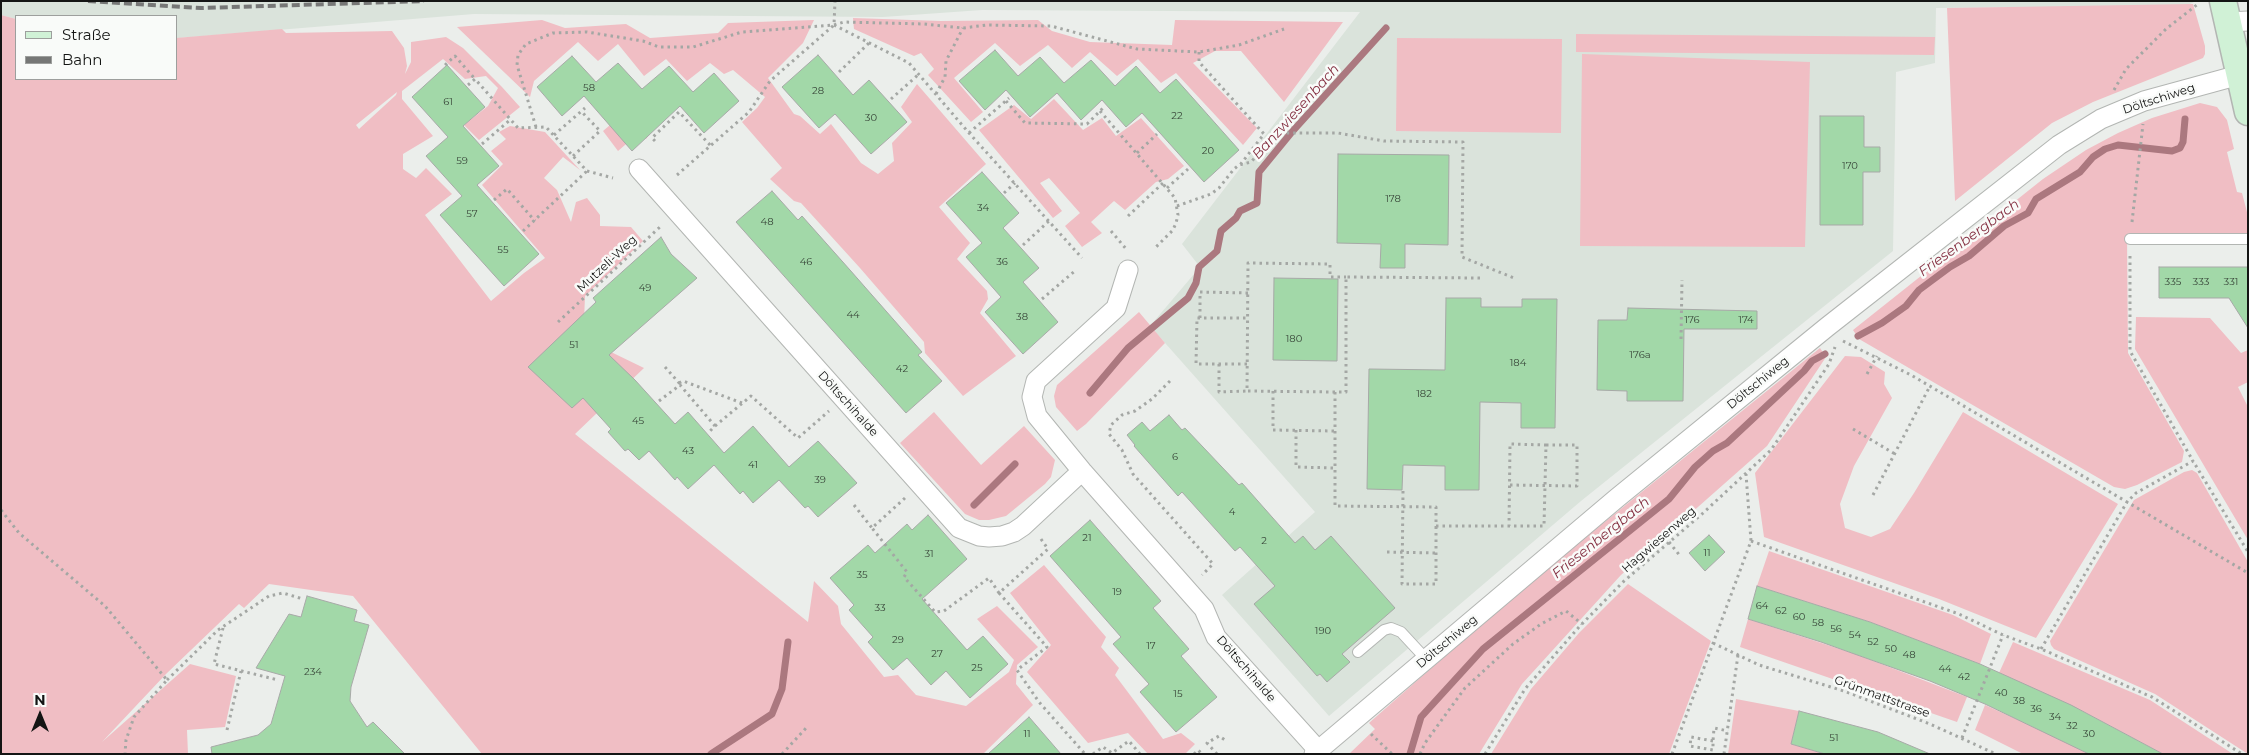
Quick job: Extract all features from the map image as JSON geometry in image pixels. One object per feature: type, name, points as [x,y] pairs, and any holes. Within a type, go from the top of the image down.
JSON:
[{"type":"main road","points":[[2225,12],[2248,112]]},
{"type":"street","name":"Döltschiweg","points":[[1316,752],[1617,498],[1820,333],[2058,144],[2101,119],[2144,101],[2240,75]]},
{"type":"street","name":"Döltschihalde","points":[[639,169],[959,528],[979,536],[989,537],[1002,536],[1014,532],[1023,526],[1082,471]]},
{"type":"street","name":"Döltschihalde","points":[[1128,270],[1116,308],[1042,374],[1033,389],[1033,405],[1037,416],[1082,471],[1204,609],[1216,637],[1316,752]]},
{"type":"lane","points":[[2130,239],[2248,239]]},
{"type":"lane","points":[[1358,652],[1384,630],[1391,628],[1402,632],[1426,659]]},
{"type":"path","points":[[677,175],[749,112],[770,82],[834,25],[835,1]]},
{"type":"path","points":[[2112,93],[2126,69],[2166,29],[2225,12]]},
{"type":"path","points":[[536,127],[517,65],[518,55],[526,44],[553,33],[587,32],[643,41],[659,47],[693,47],[742,32],[834,25],[844,22],[887,25],[924,24],[963,28],[1051,26],[1137,49],[1199,52],[1239,45],[1284,29]]},
{"type":"path","points":[[834,25],[909,63],[1082,258]]},
{"type":"path","points":[[936,94],[945,78],[946,61],[963,28]]},
{"type":"path","points":[[839,72],[869,43]]},
{"type":"path","points":[[1177,206],[1210,194],[1219,188],[1264,134],[1199,62],[1199,52]]},
{"type":"path","points":[[445,65],[455,56],[518,128],[546,127],[587,171],[613,178]]},
{"type":"path","points":[[891,99],[919,74]]},
{"type":"path","points":[[468,85],[475,79]]},
{"type":"path","points":[[970,133],[1008,99],[1025,123],[1087,124],[1102,109],[1167,188],[1177,206],[1178,215],[1172,230],[1156,247]]},
{"type":"path","points":[[554,135],[585,108]]},
{"type":"path","points":[[573,156],[600,131],[582,111]]},
{"type":"path","points":[[655,141],[652,138],[679,112],[711,146]]},
{"type":"path","points":[[482,144],[510,120]]},
{"type":"path","points":[[1239,165],[1251,162],[1272,139],[1282,133],[1338,133],[1384,141],[1463,142],[1462,257],[1514,278]]},
{"type":"path","points":[[1137,153],[1157,134]]},
{"type":"path","points":[[2143,136],[2130,239],[2130,351],[2248,552]]},
{"type":"path","points":[[1167,188],[1188,169]]},
{"type":"path","points":[[523,232],[587,171]]},
{"type":"path","points":[[1004,193],[1014,183]]},
{"type":"path","points":[[1128,216],[1163,184]]},
{"type":"path","points":[[494,200],[507,189],[535,221]]},
{"type":"path","points":[[1023,244],[1049,221]]},
{"type":"path","name":"Mutzeli-Weg","points":[[558,322],[662,225]]},
{"type":"path","points":[[1247,391],[1248,263],[1330,264],[1330,277],[1480,278]]},
{"type":"path","points":[[1042,299],[1076,270]]},
{"type":"path","points":[[1219,364],[1219,392],[1346,392],[1346,277]]},
{"type":"path","points":[[1681,339],[1682,280]]},
{"type":"path","points":[[1200,318],[1200,292],[1248,293]]},
{"type":"path","points":[[1247,364],[1196,364],[1197,318],[1248,318]]},
{"type":"path","points":[[1835,337],[1876,356],[1930,386],[2248,573]]},
{"type":"path","name":"Hagwiesenweg","points":[[1485,754],[1526,689],[1582,624],[1622,582],[1771,450],[1829,364],[1835,350],[1835,344]]},
{"type":"path","points":[[1866,374],[1876,356]]},
{"type":"path","points":[[664,367],[716,426]]},
{"type":"path","points":[[659,401],[683,381],[742,403]]},
{"type":"path","points":[[1170,381],[1152,398],[1134,411],[1122,415],[1111,425],[1109,434],[1122,450],[1133,474],[1213,564],[1200,577]]},
{"type":"path","points":[[1873,495],[1930,386]]},
{"type":"path","points":[[1273,391],[1272,430],[1335,431]]},
{"type":"path","points":[[1335,392],[1335,506],[1402,506],[1436,507],[1436,584],[1402,584],[1402,552],[1402,506],[1402,491]]},
{"type":"path","points":[[708,433],[751,396],[798,438],[835,406]]},
{"type":"path","points":[[1853,429],[1895,454]]},
{"type":"path","points":[[1296,430],[1296,467],[1335,468]]},
{"type":"path","points":[[1509,526],[1510,444],[1577,445],[1577,486],[1510,486]]},
{"type":"path","points":[[1436,526],[1544,526],[1546,445]]},
{"type":"path","points":[[2041,648],[2127,502],[2136,493],[2193,461]]},
{"type":"path","points":[[1672,754],[1751,541],[1746,474]]},
{"type":"path","points":[[872,528],[912,492]]},
{"type":"path","points":[[854,505],[907,572],[904,577],[935,612],[944,611],[989,578],[999,593],[1047,647],[1017,670],[1039,702],[1085,754]]},
{"type":"path","points":[[1,510],[19,533],[105,606],[167,680]]},
{"type":"path","points":[[999,593],[1048,548],[1041,539]]},
{"type":"path","points":[[1751,541],[1959,614],[2003,635],[2041,648],[2152,697],[2242,754]]},
{"type":"path","points":[[1669,542],[1681,557]]},
{"type":"path","points":[[1387,552],[1436,552]]},
{"type":"path","points":[[125,754],[126,740],[134,717],[167,680],[223,628],[272,594],[283,593],[304,598]]},
{"type":"path","points":[[1420,754],[1438,722],[1455,704],[1464,688],[1512,644],[1541,624],[1566,611],[1582,624]]},
{"type":"path","points":[[223,628],[214,664],[278,680]]},
{"type":"path","points":[[1962,738],[2003,635]]},
{"type":"path","name":"Grünmattstrasse","points":[[1713,643],[1759,665],[1844,691],[1962,738],[1996,754]]},
{"type":"path","points":[[1724,754],[1738,655]]},
{"type":"path","points":[[227,730],[242,671]]},
{"type":"path","points":[[782,754],[808,727]]},
{"type":"path","points":[[1713,741],[1691,738],[1690,746],[1713,750],[1714,728],[1728,731]]},
{"type":"path","points":[[1217,754],[1207,743],[1219,736],[1225,740]]},
{"type":"path","points":[[1373,736],[1392,754]]},
{"type":"path","points":[[1093,754],[1103,747],[1112,753],[1129,741],[1140,754]]},
{"type":"path","points":[[1194,754],[1198,750],[1202,754]]},
{"type":"shaded area","points":[[1,1],[2196,1],[2186,6],[1936,8],[1935,63],[1896,72],[1893,251],[1581,501],[1329,716],[1222,595],[1315,512],[1150,326],[1200,267],[1182,244],[1360,12],[982,10],[883,17],[474,14],[178,38],[178,15],[15,15],[15,19],[1,15]]},
{"type":"shaded area","points":[[2193,4],[2205,46],[2203,58],[2093,102],[2052,123],[1955,201],[1947,8]]},
{"type":"shaded area","points":[[1,15],[15,19],[15,80],[178,80],[178,38],[282,29],[286,33],[392,31],[404,48],[407,66],[405,74],[411,62],[411,42],[446,37],[463,48],[520,107],[479,140],[464,125],[488,106],[498,88],[486,76],[465,79],[443,59],[402,91],[402,99],[433,136],[403,154],[403,169],[416,178],[426,168],[452,194],[425,215],[491,301],[545,258],[482,185],[503,164],[491,151],[506,139],[499,132],[510,126],[545,132],[580,170],[563,157],[544,178],[557,190],[571,222],[576,202],[587,198],[600,215],[600,226],[631,227],[643,241],[585,296],[584,321],[611,352],[644,368],[575,434],[808,622],[814,581],[838,606],[841,624],[884,677],[898,675],[916,695],[966,706],[1009,672],[1014,660],[977,619],[997,606],[1038,647],[1017,665],[1016,684],[1033,705],[983,754],[482,754],[353,596],[269,584],[244,608],[239,604],[166,674],[102,742],[190,664],[236,676],[225,727],[187,730],[188,754],[1,754]],"holes":[[[397,92],[396,95],[359,129],[356,125]]]},
{"type":"shaded area","points":[[853,18],[941,21],[1038,20],[1052,31],[1090,42],[1172,45],[1175,20],[1343,22],[1284,102],[1241,51],[1215,51],[1193,63],[1257,128],[1243,145],[1176,73],[1161,83],[1138,59],[1117,76],[1090,52],[1072,68],[1048,45],[1020,66],[995,43],[954,78],[983,112],[971,122],[928,75],[934,69],[921,53],[914,56],[854,29]]},
{"type":"shaded area","points":[[542,20],[565,28],[626,24],[650,38],[718,33],[728,23],[814,20],[803,43],[768,78],[794,114],[800,116],[820,134],[831,124],[861,163],[878,174],[894,161],[892,143],[912,122],[901,107],[917,84],[986,164],[939,207],[970,243],[957,259],[987,291],[988,299],[980,313],[1016,356],[963,396],[925,353],[924,342],[860,268],[801,203],[794,201],[770,179],[782,168],[742,122],[757,108],[765,97],[733,70],[724,74],[710,63],[687,81],[666,59],[644,76],[618,44],[598,61],[578,42],[534,81],[530,97],[457,27]]},
{"type":"shaded area","points":[[1576,34],[1935,37],[1934,55],[1576,52]]},
{"type":"shaded area","points":[[1397,38],[1562,39],[1561,133],[1396,131]]},
{"type":"shaded area","points":[[1582,54],[1810,62],[1805,247],[1580,246]]},
{"type":"shaded area","points":[[1054,99],[1083,130],[1102,118],[1116,136],[1141,118],[1184,166],[1168,179],[1156,182],[1125,210],[1114,201],[1091,222],[1102,233],[1082,247],[1065,226],[1080,213],[1049,178],[1040,183],[1062,211],[1053,218],[979,130],[1014,105],[1031,119]]},
{"type":"shaded area","points":[[2200,103],[2217,107],[2227,120],[2234,149],[2227,152],[2237,192],[2242,193],[2248,216],[2248,234],[2127,235],[2128,353],[2184,451],[2182,462],[2137,485],[2125,489],[2114,487],[1859,339],[1853,330],[2043,179],[2086,150],[2118,133],[2152,118]]},
{"type":"shaded area","points":[[635,104],[656,126],[646,139],[640,132],[618,151],[603,131]]},
{"type":"shaded area","points":[[1139,312],[1165,343],[1077,431],[1056,407],[1054,396],[1057,385]]},
{"type":"shaded area","points":[[2136,317],[2210,318],[2241,353],[2248,350],[2248,382],[2238,387],[2248,407],[2248,540],[2135,349]]},
{"type":"shaded area","points":[[1820,348],[1826,357],[1767,446],[1621,575],[1522,684],[1479,754],[1349,754],[1375,729],[1369,723],[1445,656],[1565,554]]},
{"type":"shaded area","points":[[1845,356],[1861,357],[1885,372],[1884,384],[1892,398],[1854,466],[1840,504],[1845,528],[1871,537],[1890,529],[1963,412],[2118,504],[2036,638],[1939,599],[1764,537],[1755,473]]},
{"type":"shaded area","points":[[934,412],[981,465],[1024,426],[1055,460],[1051,477],[1006,516],[979,520],[965,514],[900,443]]},
{"type":"shaded area","points":[[2192,470],[2197,473],[2248,562],[2248,754],[2155,694],[2054,649],[2050,641],[2134,500],[2184,472]]},
{"type":"shaded area","points":[[1769,551],[1953,615],[1991,634],[1980,664],[1870,622],[1757,586]]},
{"type":"shaded area","points":[[1044,565],[1106,637],[1101,647],[1119,668],[1115,675],[1163,739],[1181,733],[1195,744],[1185,754],[1148,754],[1128,733],[1088,743],[1027,672],[1051,645],[1010,593]]},
{"type":"shaded area","points":[[1628,584],[1711,641],[1669,754],[1491,754],[1531,689],[1579,633]]},
{"type":"shaded area","points":[[1748,619],[1858,655],[1967,697],[1957,722],[1740,647]]},
{"type":"shaded area","points":[[2013,642],[2150,700],[2233,754],[2163,754],[2088,714],[1999,673]]},
{"type":"shaded area","points":[[1736,699],[1799,711],[1791,744],[1825,754],[1728,754]]},
{"type":"shaded area","points":[[1985,705],[2089,754],[2023,754],[1975,730]]},
{"type":"building","points":[[995,50],[1018,76],[1040,57],[1064,83],[1091,60],[1115,86],[1136,66],[1160,93],[1176,79],[1239,150],[1204,182],[1142,113],[1126,127],[1102,100],[1081,120],[1057,93],[1030,117],[1006,90],[985,110],[959,81]]},
{"type":"building","points":[[818,55],[853,95],[869,80],[907,122],[871,154],[835,114],[819,128],[782,87]]},
{"type":"building","points":[[572,56],[596,82],[618,63],[642,89],[669,66],[693,92],[714,73],[739,101],[704,133],[680,106],[632,151],[584,96],[562,116],[537,87]]},
{"type":"building","points":[[447,65],[485,107],[463,126],[499,166],[477,185],[539,254],[504,286],[440,215],[462,196],[426,156],[448,137],[412,97]]},
{"type":"building","points":[[1820,116],[1864,116],[1864,147],[1880,147],[1880,172],[1863,172],[1863,225],[1820,225]]},
{"type":"building","points":[[1338,154],[1449,155],[1448,245],[1405,244],[1405,268],[1380,268],[1381,244],[1337,243]]},
{"type":"building","points":[[982,172],[1019,213],[1003,228],[1039,268],[1023,282],[1058,322],[1023,354],[985,312],[1001,297],[966,257],[982,243],[946,203]]},
{"type":"building","points":[[772,191],[798,220],[802,216],[922,352],[918,355],[942,381],[906,413],[736,222]]},
{"type":"building","points":[[661,237],[671,254],[697,278],[609,355],[635,380],[675,424],[688,412],[724,453],[753,426],[789,467],[818,441],[857,483],[818,517],[808,506],[805,508],[779,480],[753,503],[743,491],[740,494],[714,465],[688,489],[677,477],[675,480],[649,451],[639,460],[628,449],[625,451],[608,432],[611,429],[583,398],[572,408],[528,367],[596,302],[593,298]]},
{"type":"building","points":[[2159,267],[2248,267],[2248,328],[2229,298],[2159,298]]},
{"type":"building","points":[[1274,278],[1338,279],[1337,361],[1273,360]]},
{"type":"building","points":[[1446,298],[1481,298],[1481,307],[1522,307],[1522,299],[1557,299],[1555,428],[1521,428],[1521,403],[1480,402],[1479,490],[1445,490],[1445,466],[1403,465],[1402,490],[1367,489],[1369,369],[1445,370]]},
{"type":"building","points":[[1628,308],[1757,311],[1757,329],[1684,329],[1683,401],[1627,401],[1627,391],[1597,390],[1598,320],[1627,320]]},
{"type":"building","points":[[1169,415],[1182,430],[1185,428],[1239,485],[1242,483],[1295,543],[1303,536],[1315,550],[1331,536],[1395,608],[1342,654],[1350,662],[1327,682],[1320,674],[1317,676],[1254,604],[1275,586],[1240,547],[1235,551],[1182,492],[1178,496],[1134,446],[1127,435],[1142,422],[1150,431]]},
{"type":"building","points":[[928,515],[967,559],[922,599],[967,650],[983,636],[1008,664],[970,698],[946,671],[931,685],[907,658],[893,670],[868,642],[873,637],[849,610],[854,605],[830,578],[868,545],[875,553],[907,524],[912,530]]},
{"type":"building","points":[[1090,520],[1161,601],[1153,608],[1189,649],[1181,656],[1217,697],[1176,732],[1140,692],[1149,684],[1113,644],[1121,637],[1050,556]]},
{"type":"building","points":[[1709,535],[1725,552],[1705,571],[1689,553]]},
{"type":"building","points":[[1757,586],[1870,622],[1980,664],[2071,705],[2163,754],[2089,754],[1985,704],[1930,681],[1821,642],[1748,619]]},
{"type":"building","points":[[307,596],[357,610],[354,621],[369,625],[351,687],[350,701],[367,727],[373,722],[405,754],[212,754],[211,747],[258,735],[271,724],[285,676],[256,668],[289,614],[301,617]]},
{"type":"building","points":[[1799,711],[1878,732],[1930,754],[1825,754],[1791,744]]},
{"type":"building","points":[[1029,717],[1061,754],[988,754]]},
{"type":"waterway","name":"Banzwiesenbach","points":[[1090,393],[1128,348],[1188,298],[1196,283],[1199,267],[1217,251],[1221,231],[1236,218],[1240,211],[1257,203],[1259,172],[1291,133],[1386,28]]},
{"type":"waterway","name":"Friesenbergbach","points":[[1858,336],[1882,323],[1906,306],[1919,290],[1950,267],[1969,256],[2004,226],[2028,213],[2036,199],[2080,172],[2093,157],[2105,149],[2118,145],[2172,151],[2180,148],[2183,142],[2185,119]]},
{"type":"waterway","name":"Friesenbergbach","points":[[1410,754],[1421,717],[1483,649],[1669,499],[1695,467],[1713,451],[1727,443],[1804,371],[1812,361],[1825,354]]},
{"type":"waterway","name":"Banzwiesenbach","points":[[974,505],[1015,464]]},
{"type":"waterway","name":"Banzwiesenbach","points":[[711,754],[772,714],[782,689],[788,642]]},
{"type":"railway","points":[[88,1],[201,8],[424,1]]}]
